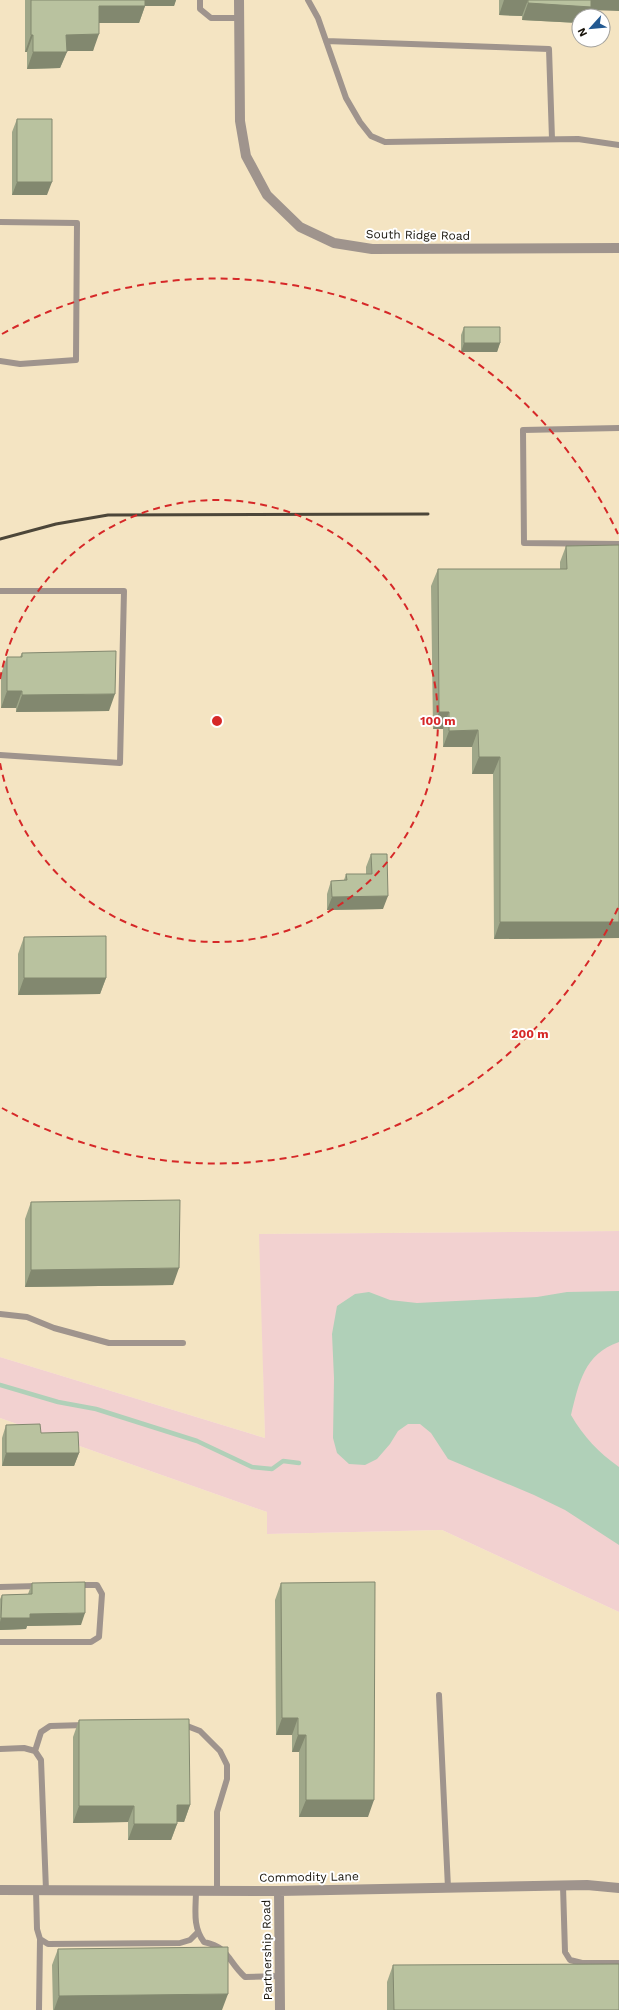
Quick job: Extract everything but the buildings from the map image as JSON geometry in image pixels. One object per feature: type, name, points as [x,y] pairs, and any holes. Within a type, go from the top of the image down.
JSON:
[{"type":"street","name":"South Ridge Road","points":[[239,0],[240,121],[246,156],[267,195],[300,227],[334,243],[372,249],[619,248]]},
{"type":"street","name":"Commodity Lane","points":[[0,1890],[279,1891],[563,1886],[619,1888]]},
{"type":"street","name":"Partnership Road","points":[[279,1891],[280,2010]]},
{"type":"lane","points":[[200,0],[200,8],[211,18],[239,18]]},
{"type":"lane","points":[[308,0],[318,18],[346,98],[360,122],[371,136],[385,142],[578,139],[619,145]]},
{"type":"lane","points":[[326,41],[549,49],[552,140]]},
{"type":"lane","points":[[0,222],[77,223],[77,231],[76,360],[20,364],[0,361]]},
{"type":"lane","points":[[619,428],[524,430],[524,543],[619,544]]},
{"type":"lane","points":[[0,591],[124,590],[120,763],[0,755]]},
{"type":"lane","points":[[0,1314],[27,1317],[54,1328],[109,1343],[183,1343]]},
{"type":"lane","points":[[0,1642],[91,1642],[100,1638],[102,1594],[97,1585],[74,1585]]},
{"type":"lane","points":[[0,1587],[45,1586]]},
{"type":"lane","points":[[439,1695],[448,1888]]},
{"type":"lane","points":[[172,1723],[180,1723],[200,1731],[220,1751],[227,1765],[227,1779],[217,1812],[217,1890]]},
{"type":"lane","points":[[34,1751],[41,1732],[50,1726],[96,1725]]},
{"type":"lane","points":[[0,1749],[24,1748],[34,1751],[41,1760],[41,1890],[37,1929],[40,1939],[39,2010]]},
{"type":"lane","points":[[563,1886],[565,1952],[570,1960],[582,1963],[619,1963]]},
{"type":"lane","points":[[196,1890],[195,1922],[197,1933],[204,1942],[215,1944],[224,1949],[236,1970],[245,1977],[280,1976]]},
{"type":"lane","points":[[40,1939],[48,1944],[180,1943],[190,1940],[197,1933]]},
{"type":"shaded area","points":[[0,0],[619,0],[619,1231],[260,1234],[265,1438],[0,1357]]},
{"type":"shaded area","points":[[619,1231],[619,1612],[442,1530],[267,1534],[267,1512],[0,1418],[0,1357],[265,1438],[259,1234]]},
{"type":"shaded area","points":[[619,1291],[619,1342],[607,1347],[598,1354],[585,1371],[580,1381],[571,1415],[592,1444],[619,1467],[619,1545],[565,1510],[534,1495],[448,1459],[431,1433],[420,1424],[408,1424],[398,1431],[390,1444],[377,1459],[365,1465],[349,1464],[337,1453],[333,1438],[334,1378],[332,1334],[337,1306],[355,1294],[369,1292],[390,1300],[417,1303],[537,1297],[567,1292]]},
{"type":"shaded area","points":[[0,1418],[267,1512],[267,1534],[442,1530],[619,1612],[619,2010],[0,2010]]},
{"type":"waterway","points":[[0,1385],[58,1402],[96,1409],[197,1441],[252,1467],[272,1469],[283,1461],[299,1463]]},
{"type":"railway","points":[[0,539],[56,524],[108,515],[428,514]]}]
